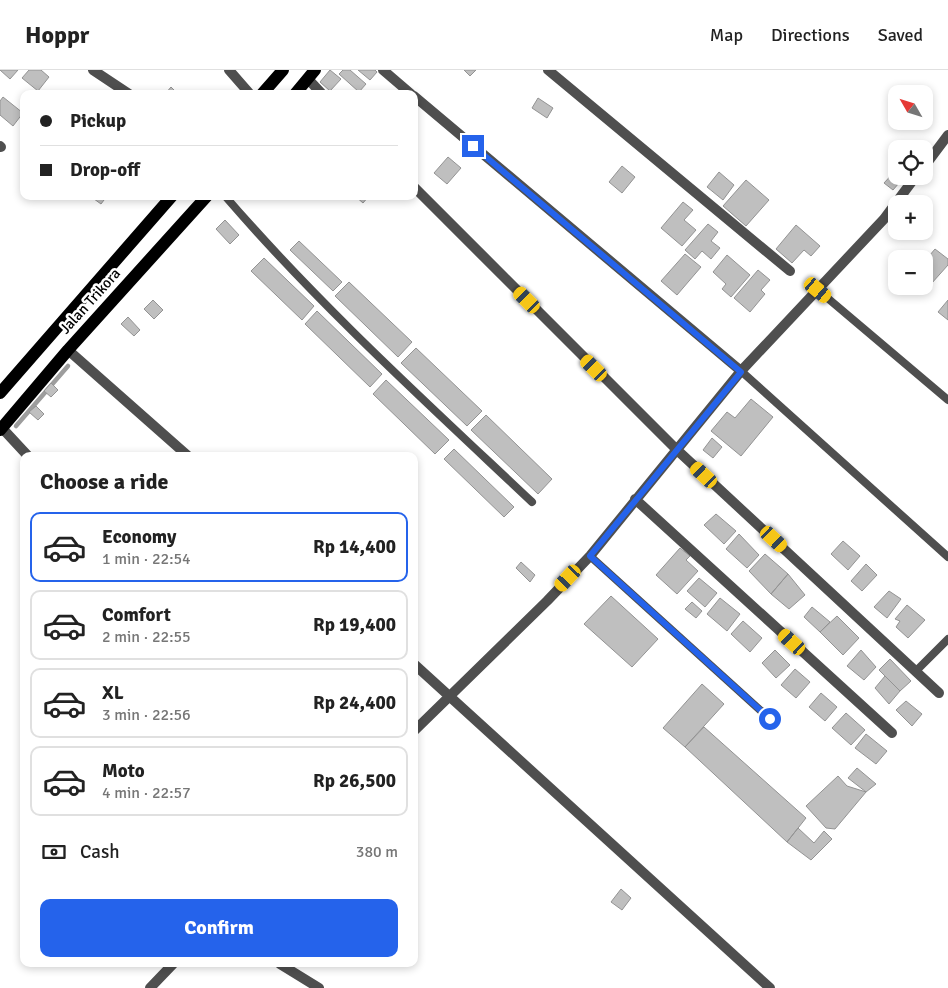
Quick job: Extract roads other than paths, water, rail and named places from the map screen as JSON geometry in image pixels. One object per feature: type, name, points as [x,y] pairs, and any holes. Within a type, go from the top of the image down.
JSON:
[{"type":"main road","points":[[266,90],[283,70]]},
{"type":"main road","points":[[298,90],[312,74]]},
{"type":"main road","name":"Jalan Trikora","points":[[0,394],[169,200]]},
{"type":"main road","name":"Jalan Trikora","points":[[1,429],[68,350],[203,200]]},
{"type":"main road","points":[[93,287],[111,302]]},
{"type":"street","points":[[93,70],[123,90]]},
{"type":"street","points":[[229,70],[246,90]]},
{"type":"street","points":[[383,70],[406,90]]},
{"type":"street","points":[[548,70],[790,271]]},
{"type":"street","points":[[312,74],[320,90]]},
{"type":"street","points":[[418,100],[741,372]]},
{"type":"street","points":[[933,155],[948,135]]},
{"type":"street","points":[[418,727],[451,697],[590,556],[741,372],[884,219],[909,185]]},
{"type":"street","points":[[418,191],[676,449],[939,693]]},
{"type":"street","points":[[68,350],[183,452]]},
{"type":"street","points":[[1,429],[24,452]]},
{"type":"street","points":[[635,499],[892,733]]},
{"type":"street","points":[[418,668],[770,988]]},
{"type":"street","points":[[150,988],[170,967]]},
{"type":"street","points":[[285,967],[319,988]]},
{"type":"lane","points":[[228,200],[258,234],[345,322],[532,502]]},
{"type":"lane","points":[[818,290],[948,400]]},
{"type":"lane","points":[[741,372],[948,556]]},
{"type":"lane","points":[[590,556],[770,719]]},
{"type":"lane","points":[[916,671],[948,639]]},
{"type":"waterway","points":[[16,426],[68,366]]}]
